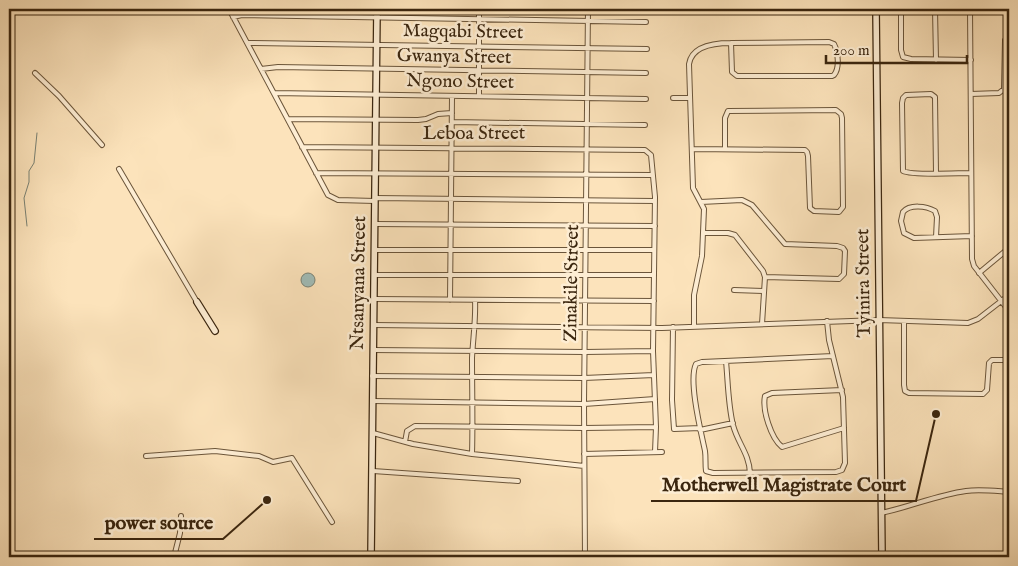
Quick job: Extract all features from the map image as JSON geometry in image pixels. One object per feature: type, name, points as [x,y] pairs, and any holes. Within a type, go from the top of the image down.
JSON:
[{"type":"street","points":[[230,9],[302,147],[331,198],[338,200],[654,201]]},
{"type":"street","name":"Ntsanyana Street","points":[[371,557],[377,9]]},
{"type":"street","points":[[478,9],[479,96]]},
{"type":"street","name":"Zinakile Street","points":[[585,557],[584,378],[588,9]]},
{"type":"street","name":"Tyinira Street","points":[[876,9],[882,557]]},
{"type":"street","points":[[901,9],[901,50],[903,58],[970,60]]},
{"type":"street","points":[[935,9],[936,60]]},
{"type":"street","points":[[970,9],[972,263],[1009,311]]},
{"type":"street","points":[[233,17],[242,15],[646,22]]},
{"type":"street","points":[[971,94],[999,93],[1004,89],[1005,40],[1009,35]]},
{"type":"street","points":[[694,327],[694,295],[702,261],[704,206],[693,188],[690,98],[691,57],[697,51],[714,44],[731,43],[829,42],[834,44],[836,48],[837,71],[832,76],[737,76],[732,72],[731,43]]},
{"type":"street","name":"Magqabi Street","points":[[248,43],[647,49]]},
{"type":"street","name":"Gwanya Street","points":[[261,68],[646,73]]},
{"type":"street","points":[[36,73],[102,145]]},
{"type":"street","name":"Ngono Street","points":[[274,93],[646,99]]},
{"type":"street","points":[[936,173],[936,97],[931,94],[906,95],[902,103],[902,171],[907,173],[936,173],[972,173]]},
{"type":"street","points":[[450,300],[452,96]]},
{"type":"street","points":[[673,98],[690,98]]},
{"type":"street","points":[[692,149],[725,148],[806,151],[808,156],[810,208],[814,211],[838,212],[843,208],[842,118],[841,114],[836,110],[728,111],[725,118],[725,148]]},
{"type":"street","points":[[288,119],[423,120],[438,114],[452,113]]},
{"type":"street","points":[[452,122],[645,125]]},
{"type":"street","name":"Leboa Street","points":[[302,147],[645,150],[651,155],[652,175]]},
{"type":"street","points":[[119,169],[215,331]]},
{"type":"street","points":[[316,173],[652,175],[655,226],[653,351],[655,452]]},
{"type":"street","points":[[701,202],[746,201],[752,205],[785,244],[836,246],[844,249],[844,274],[839,279],[764,276]]},
{"type":"street","points":[[936,237],[938,217],[935,211],[929,208],[910,206],[903,212],[902,228],[908,236],[914,238],[972,236]]},
{"type":"street","points":[[375,224],[655,226]]},
{"type":"street","points":[[703,233],[728,233],[735,235],[762,271],[764,276],[762,324]]},
{"type":"street","points":[[979,273],[1009,248]]},
{"type":"street","points":[[375,250],[654,250]]},
{"type":"street","points":[[374,275],[654,275]]},
{"type":"street","points":[[734,290],[763,291]]},
{"type":"street","points":[[373,326],[673,328],[827,321],[972,322],[1009,295]]},
{"type":"street","points":[[374,299],[654,301]]},
{"type":"street","points":[[472,454],[472,352],[476,320],[475,300]]},
{"type":"street","points":[[827,321],[833,356],[842,390],[844,463],[840,471],[707,472],[705,469],[705,452],[695,392],[694,367],[698,362],[833,356]]},
{"type":"street","points":[[904,321],[904,385],[905,391],[909,393],[984,394],[987,390],[988,363],[992,360],[1009,360]]},
{"type":"street","points":[[673,328],[672,400],[674,429],[700,429],[733,424]]},
{"type":"street","points":[[373,350],[472,352],[653,351]]},
{"type":"street","points":[[726,361],[733,424],[738,441],[749,460],[750,473]]},
{"type":"street","points":[[372,376],[584,378],[654,375]]},
{"type":"street","points":[[842,390],[772,392],[765,396],[764,402],[770,430],[778,445],[782,447],[844,428]]},
{"type":"street","points":[[372,401],[584,404],[655,400]]},
{"type":"street","points":[[405,442],[407,430],[415,426],[473,428],[656,427]]},
{"type":"street","points":[[373,433],[405,442],[472,454],[584,466]]},
{"type":"street","points":[[146,456],[215,451],[259,456],[273,462],[292,458],[332,522]]},
{"type":"street","points":[[584,454],[662,452]]},
{"type":"street","points":[[373,471],[518,481]]},
{"type":"street","points":[[882,513],[961,491],[1009,492]]},
{"type":"street","points":[[174,557],[180,533],[181,516]]},
{"type":"water","points":[[305,273],[311,273],[315,280],[311,287],[305,287],[301,283],[301,277]]},
{"type":"waterway","points":[[27,226],[24,198],[29,182],[29,171],[34,163],[37,133]]},
{"type":"place","name":"Motherwell Magistrate Court","points":[[936,414]]},
{"type":"place","name":"power source","points":[[267,500]]}]
